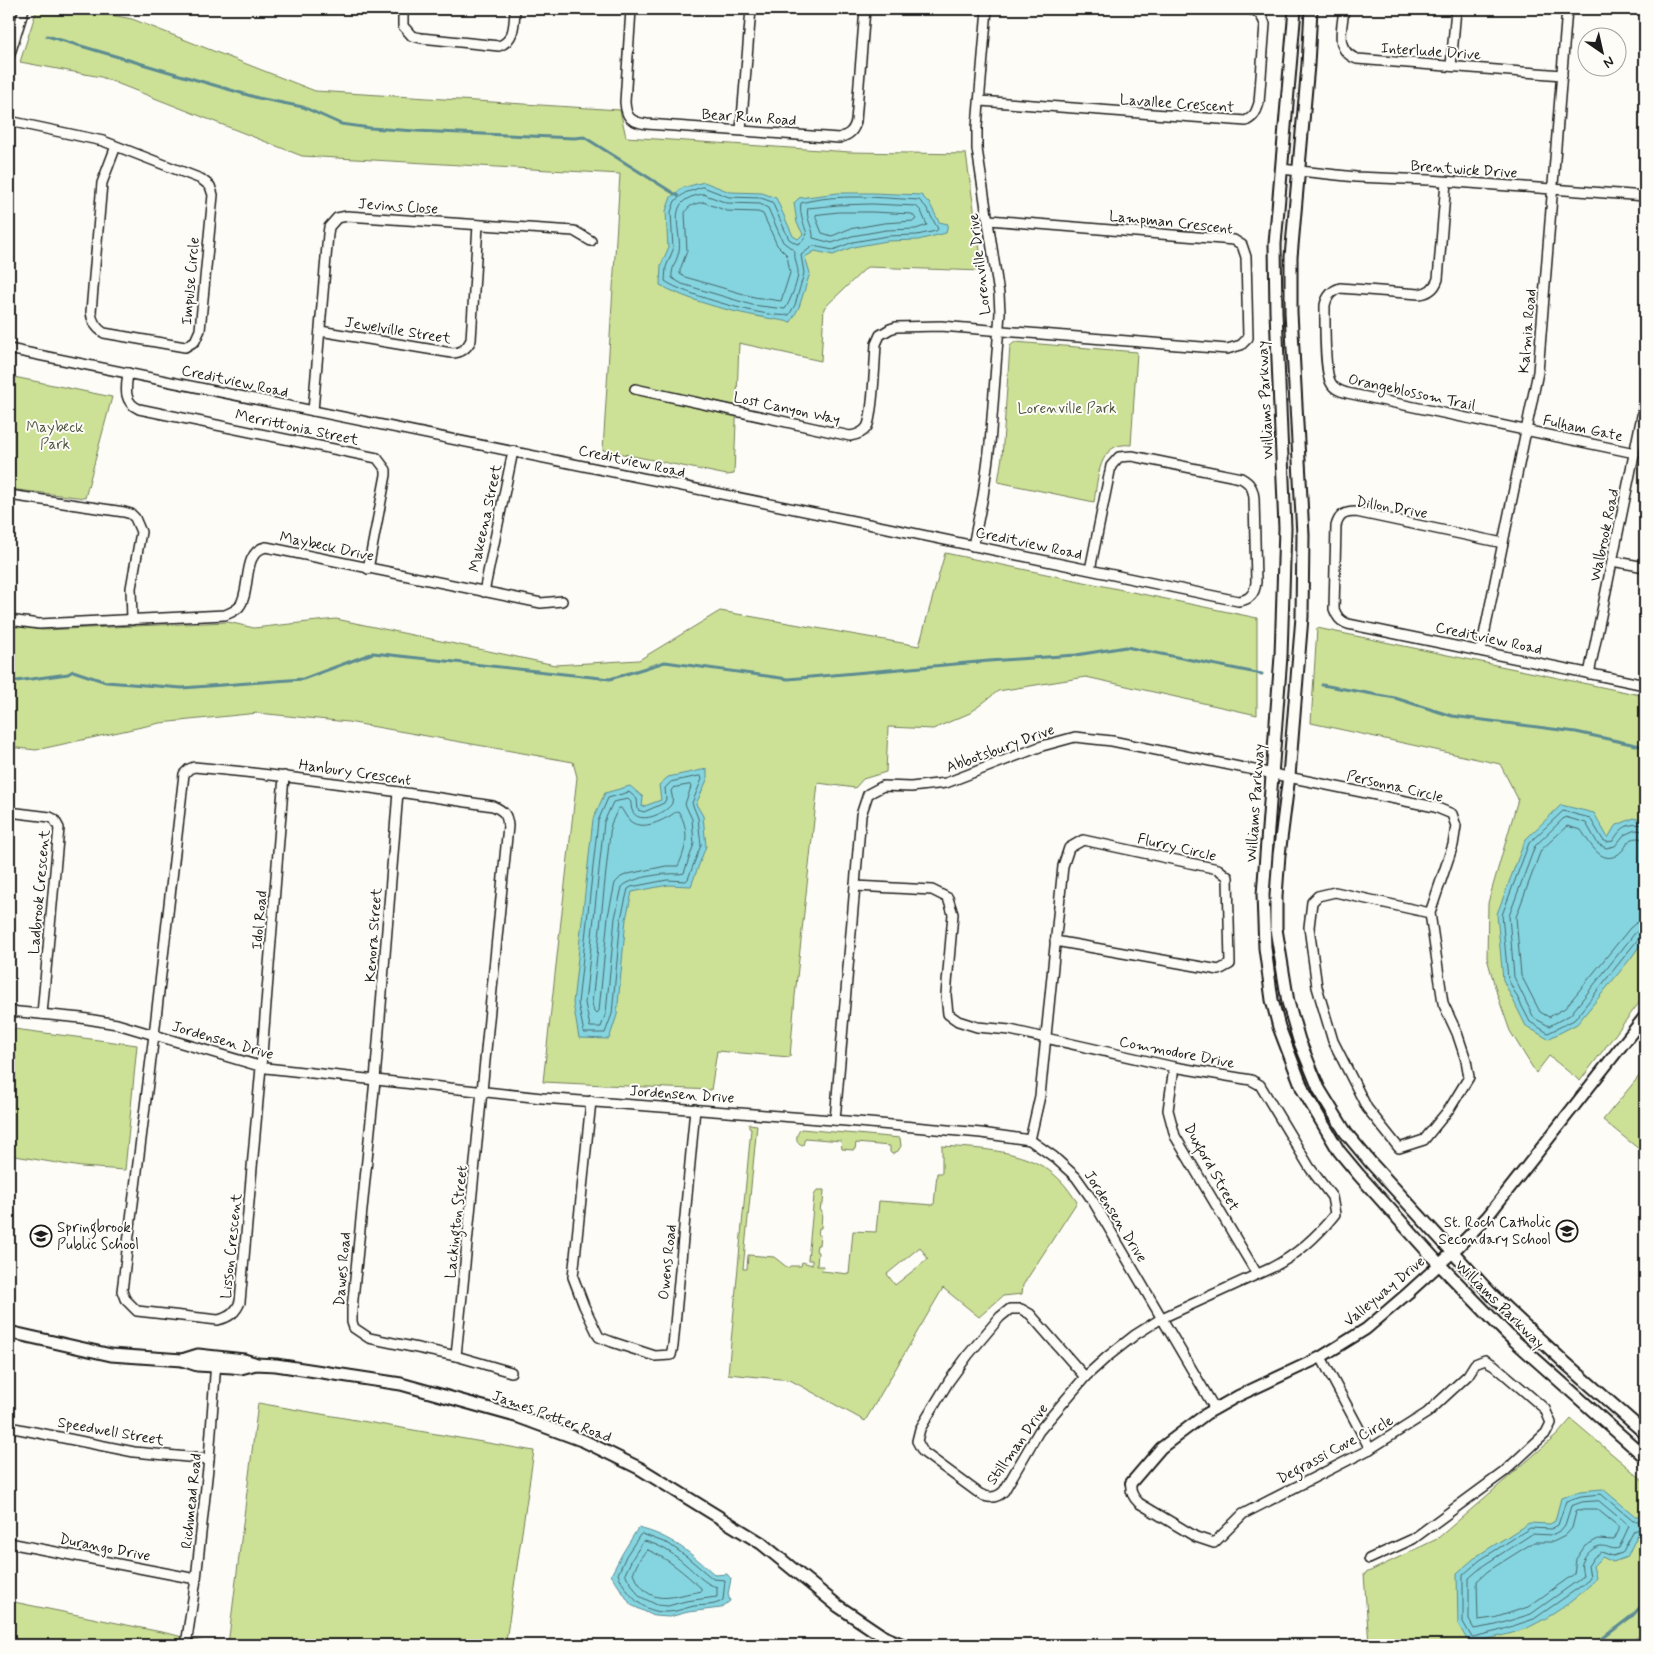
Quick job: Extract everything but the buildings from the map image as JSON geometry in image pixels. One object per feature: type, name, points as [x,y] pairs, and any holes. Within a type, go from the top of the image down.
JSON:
[{"type":"main road","name":"Williams Parkway","points":[[1295,9],[1275,244],[1285,528],[1282,646],[1263,895],[1264,948],[1272,1000],[1282,1035],[1303,1090],[1339,1151],[1439,1264],[1507,1334],[1645,1458]]},
{"type":"main road","name":"Williams Parkway","points":[[1311,9],[1308,65],[1291,257],[1291,312],[1303,535],[1302,617],[1289,776],[1278,863],[1276,896],[1276,929],[1288,1002],[1299,1040],[1319,1089],[1346,1132],[1371,1163],[1492,1295],[1645,1433]]},
{"type":"main road","name":"James Potter Road","points":[[9,1332],[111,1355],[182,1360],[197,1365],[216,1362],[241,1368],[256,1364],[276,1365],[401,1384],[519,1417],[584,1441],[639,1468],[761,1543],[862,1624],[884,1637],[903,1645]]},
{"type":"street","points":[[9,57],[24,9]]},
{"type":"street","points":[[403,9],[403,26],[412,36],[499,46],[510,39],[513,32],[515,9]]},
{"type":"street","name":"Bear Run Road","points":[[631,9],[626,102],[626,112],[630,118],[639,123],[647,124],[839,138],[846,136],[855,128],[865,9]]},
{"type":"street","points":[[741,130],[751,9]]},
{"type":"street","name":"Lorenville Drive","points":[[974,546],[990,444],[999,330],[999,294],[977,149],[987,9]]},
{"type":"street","name":"Lavallee Crescent","points":[[980,101],[1246,121],[1256,113],[1259,102],[1265,24],[1260,14],[1249,9]]},
{"type":"street","name":"Interlude Drive","points":[[1344,9],[1342,46],[1348,56],[1357,59],[1562,75]]},
{"type":"street","points":[[1451,66],[1456,9]]},
{"type":"street","name":"Kalmia Road","points":[[1481,650],[1538,372],[1567,9]]},
{"type":"street","name":"Impulse Circle","points":[[9,120],[93,138],[116,146],[200,179],[210,186],[213,195],[200,330],[195,340],[185,347],[104,333],[93,321],[91,312],[102,183],[116,146]]},
{"type":"street","name":"Brentwick Drive","points":[[1281,169],[1356,177],[1645,196]]},
{"type":"street","name":"Orangeblossom Trail","points":[[1446,182],[1438,279],[1435,286],[1427,293],[1419,294],[1340,288],[1334,290],[1326,299],[1325,305],[1328,378],[1335,388],[1347,393],[1526,430]]},
{"type":"street","name":"Jevins Close","points":[[313,411],[328,234],[329,227],[336,218],[347,216],[574,231],[590,241]]},
{"type":"street","name":"Lampman Crescent","points":[[989,220],[1230,239],[1242,245],[1246,257],[1248,338],[1241,345],[1235,347],[1228,349],[999,330]]},
{"type":"street","name":"Jewelville Street","points":[[320,332],[452,353],[463,351],[471,340],[478,225]]},
{"type":"street","name":"Lost Canyon Way","points":[[635,389],[857,436],[867,428],[870,421],[876,344],[880,335],[885,331],[896,327],[941,326],[999,330]]},
{"type":"street","name":"Creditview Road","points":[[9,349],[1238,601],[1249,598],[1254,591],[1256,582],[1252,486],[1241,478],[1132,456],[1119,457],[1111,466],[1090,570]]},
{"type":"street","name":"Merrittonia Street","points":[[128,373],[126,395],[131,404],[139,409],[377,458],[386,470],[386,475],[368,569]]},
{"type":"street","name":"Walbrook Road","points":[[1589,674],[1645,401]]},
{"type":"street","name":"Fulham Gate","points":[[1526,430],[1635,453]]},
{"type":"street","name":"Makeena Street","points":[[484,592],[513,451]]},
{"type":"street","points":[[9,495],[124,512],[131,514],[135,518],[141,532],[131,588],[132,620]]},
{"type":"street","name":"Dillon Drive","points":[[1334,609],[1336,526],[1338,518],[1344,513],[1356,512],[1503,543]]},
{"type":"street","name":"Maybeck Drive","points":[[9,620],[39,624],[225,615],[233,612],[243,601],[252,558],[255,552],[262,548],[540,603],[562,601]]},
{"type":"street","points":[[1612,560],[1645,568]]},
{"type":"street","name":"Creditview Road","points":[[1334,609],[1339,619],[1348,624],[1645,685]]},
{"type":"street","name":"Abbotsbury Drive","points":[[835,1120],[861,816],[868,794],[883,786],[912,787],[946,783],[1042,746],[1075,737],[1112,741],[1289,776]]},
{"type":"street","name":"Hanbury Crescent","points":[[154,1035],[184,774],[190,769],[194,767],[284,776],[493,806],[505,812],[508,826],[483,1092]]},
{"type":"street","name":"Idol Road","points":[[261,1067],[284,776]]},
{"type":"street","name":"Personna Circle","points":[[1289,776],[1436,807],[1452,814],[1456,826],[1453,845],[1430,912],[1443,1003],[1457,1033],[1466,1060],[1469,1077],[1450,1108],[1424,1140],[1400,1148],[1367,1108],[1333,1041],[1316,986],[1309,927],[1312,902],[1318,896],[1335,892],[1430,912]]},
{"type":"street","name":"Kenora Street","points":[[375,1080],[398,792]]},
{"type":"street","name":"Ladbrook Crescent","points":[[9,812],[50,817],[58,823],[59,828],[42,1014]]},
{"type":"street","name":"Flurry Circle","points":[[1030,1140],[1040,1096],[1055,941],[1063,866],[1069,848],[1082,840],[1218,869],[1228,877],[1230,964],[1219,970],[1055,941]]},
{"type":"street","name":"Commodore Drive","points":[[856,886],[932,890],[948,898],[953,914],[946,995],[948,1014],[958,1021],[977,1026],[1010,1030],[1174,1067],[1251,1080],[1260,1085],[1310,1168],[1332,1197],[1335,1214],[1303,1249],[1285,1261],[1162,1318]]},
{"type":"street","name":"Jordensen Drive","points":[[9,1011],[90,1019],[117,1024],[261,1067],[483,1092],[835,1120],[981,1133],[1030,1140],[1076,1176],[1093,1201],[1215,1409]]},
{"type":"street","name":"Valleyway Drive","points":[[1131,1483],[1161,1448],[1206,1414],[1238,1396],[1321,1357],[1366,1329],[1452,1253],[1487,1218],[1645,1016]]},
{"type":"street","name":"Lisson Crescent","points":[[154,1035],[122,1291],[125,1299],[137,1311],[218,1320],[226,1318],[237,1308],[240,1302],[261,1067]]},
{"type":"street","name":"Duxford Street","points":[[1174,1067],[1168,1110],[1175,1136],[1258,1274]]},
{"type":"street","name":"Dawes Road","points":[[375,1080],[352,1309],[354,1328],[369,1338],[456,1356],[511,1372]]},
{"type":"street","name":"Lackington Street","points":[[456,1356],[483,1092]]},
{"type":"street","name":"Owens Road","points":[[591,1101],[572,1277],[599,1337],[655,1356],[670,1356],[696,1109]]},
{"type":"street","name":"Stillman Drive","points":[[1085,1377],[1030,1314],[1021,1309],[1010,1310],[1000,1317],[949,1381],[920,1429],[917,1438],[919,1447],[923,1452],[980,1494],[989,1497],[999,1495],[1006,1488],[1039,1431],[1085,1377],[1135,1335],[1162,1318]]},
{"type":"street","points":[[1321,1357],[1370,1449]]},
{"type":"street","name":"Degrassi Cove Circle","points":[[1131,1483],[1134,1498],[1139,1503],[1196,1537],[1214,1543],[1243,1514],[1370,1449],[1427,1413],[1468,1375],[1475,1364],[1485,1360],[1494,1364],[1545,1409],[1551,1423],[1546,1433],[1504,1472],[1413,1539],[1369,1559]]},
{"type":"street","name":"Richmead Road","points":[[186,1645],[196,1579],[209,1459],[216,1362]]},
{"type":"street","name":"Speedwell Street","points":[[9,1427],[134,1452],[209,1459]]},
{"type":"street","name":"Durango Drive","points":[[9,1543],[196,1579]]},
{"type":"green space","points":[[37,9],[81,9],[132,19],[315,91],[620,110],[626,137],[850,152],[966,154],[983,271],[867,267],[824,308],[821,361],[739,343],[734,474],[727,475],[603,450],[620,174],[302,156],[101,77],[20,62]]},
{"type":"green space","name":"Lorenville Park","points":[[1015,342],[1137,352],[1131,445],[1120,445],[1106,455],[1099,473],[1094,502],[998,482],[1002,457],[1010,346]]},
{"type":"green space","name":"Maybeck Park","points":[[9,376],[112,397],[85,498],[9,489]]},
{"type":"green space","points":[[945,553],[1257,618],[1257,715],[1086,677],[998,691],[970,713],[933,729],[888,727],[886,772],[863,779],[855,788],[818,783],[790,1057],[717,1051],[711,1090],[543,1082],[577,777],[573,762],[348,722],[258,713],[160,723],[36,750],[9,747],[9,625],[42,630],[228,622],[254,628],[336,619],[555,665],[639,660],[720,611],[919,646]]},
{"type":"green space","points":[[1317,628],[1645,696],[1645,995],[1580,1081],[1549,1056],[1536,1073],[1510,1031],[1487,958],[1488,903],[1518,799],[1500,764],[1311,723]]},
{"type":"green space","points":[[14,1029],[137,1045],[125,1170],[81,1167],[9,1155],[9,1068]]},
{"type":"green space","points":[[1645,1069],[1645,1154],[1603,1120]]},
{"type":"green space","points":[[749,1124],[757,1125],[743,1269],[747,1269],[748,1255],[774,1257],[788,1268],[790,1266],[801,1266],[802,1262],[812,1265],[812,1260],[808,1260],[814,1196],[817,1190],[824,1190],[823,1204],[821,1204],[820,1211],[822,1211],[821,1228],[819,1228],[818,1235],[820,1235],[819,1245],[817,1245],[816,1251],[818,1252],[817,1266],[823,1266],[822,1271],[849,1274],[853,1231],[876,1232],[879,1201],[934,1205],[937,1173],[942,1173],[942,1146],[989,1150],[1035,1162],[1049,1170],[1061,1181],[1077,1202],[1023,1285],[1022,1294],[1003,1296],[979,1317],[943,1288],[865,1421],[790,1380],[728,1374],[751,1129]],"holes":[[[920,1247],[928,1259],[895,1285],[887,1274]]]},
{"type":"green space","points":[[801,1129],[900,1138],[901,1146],[898,1151],[892,1154],[890,1146],[856,1143],[853,1150],[842,1149],[841,1141],[805,1138],[803,1145],[797,1140]]},
{"type":"green space","points":[[258,1403],[534,1451],[506,1641],[499,1645],[228,1645]]},
{"type":"green space","points":[[1571,1419],[1645,1482],[1645,1632],[1626,1645],[1369,1645],[1364,1574],[1437,1539],[1557,1435]]},
{"type":"green space","points":[[9,1601],[171,1634],[213,1645],[9,1645]]},
{"type":"water","points":[[704,182],[730,192],[762,193],[776,198],[793,236],[798,239],[803,234],[797,223],[794,203],[799,198],[838,193],[921,195],[930,204],[939,222],[948,224],[946,233],[918,240],[887,241],[853,247],[833,255],[815,251],[805,257],[810,273],[799,307],[791,322],[740,313],[707,304],[660,285],[661,265],[668,249],[666,211],[671,197],[682,188]]},
{"type":"water","points":[[707,769],[707,780],[696,804],[703,816],[706,846],[691,886],[668,885],[632,892],[626,919],[617,1015],[609,1039],[579,1038],[573,1003],[593,819],[605,793],[630,786],[643,797],[642,807],[661,800],[659,785],[668,777]]},
{"type":"water","points":[[1561,805],[1594,813],[1608,838],[1615,826],[1634,818],[1645,821],[1645,938],[1577,1024],[1548,1039],[1526,1026],[1503,980],[1497,914],[1525,840]]},
{"type":"water","points":[[1603,1489],[1635,1516],[1644,1516],[1645,1531],[1638,1534],[1627,1557],[1613,1562],[1602,1557],[1593,1566],[1596,1578],[1584,1591],[1545,1619],[1513,1633],[1469,1643],[1458,1624],[1457,1573],[1477,1556],[1529,1523],[1550,1524],[1555,1521],[1561,1498],[1580,1491]]},
{"type":"water","points":[[638,1528],[660,1535],[680,1546],[715,1575],[727,1574],[731,1579],[728,1594],[730,1601],[721,1608],[688,1612],[669,1617],[654,1616],[631,1605],[611,1575]]},
{"type":"waterway","points":[[47,36],[258,98],[303,107],[341,124],[416,131],[584,137],[678,196]]},
{"type":"waterway","points":[[9,682],[68,674],[73,671],[106,682],[182,688],[303,679],[373,653],[610,679],[665,662],[788,679],[1076,655],[1126,647],[1262,674]]},
{"type":"waterway","points":[[1322,685],[1395,698],[1452,716],[1576,732],[1645,747]]},
{"type":"waterway","points":[[1594,1645],[1633,1615],[1645,1602]]},
{"type":"place","name":"St. Roch Catholic Secondary School","points":[[1567,1231]]},
{"type":"place","name":"Springbrook Public School","points":[[41,1236]]}]
